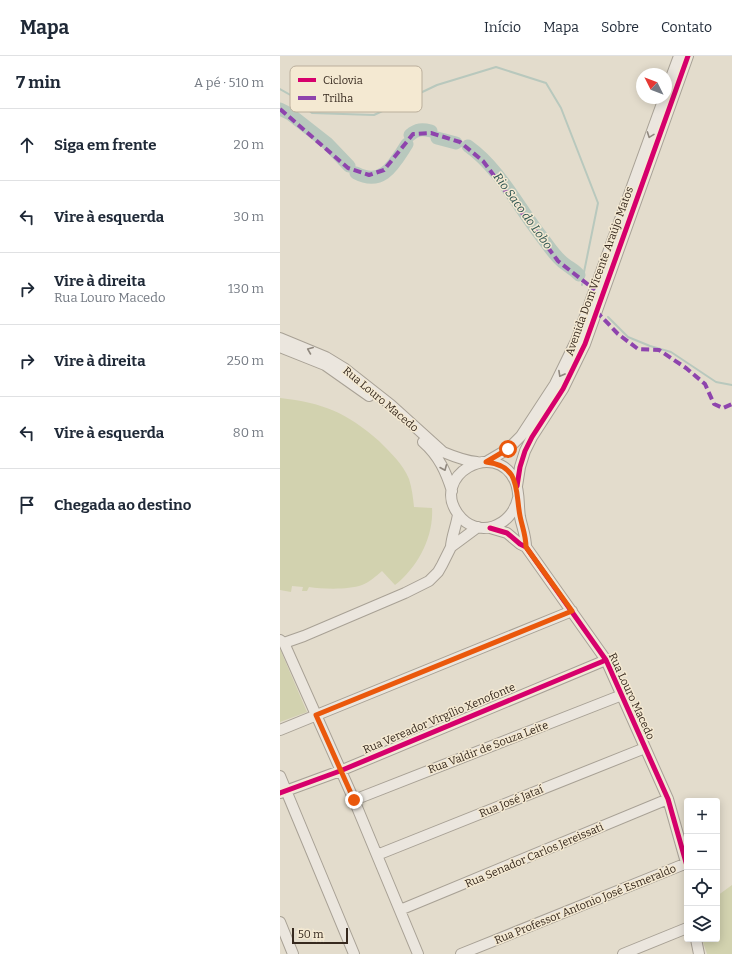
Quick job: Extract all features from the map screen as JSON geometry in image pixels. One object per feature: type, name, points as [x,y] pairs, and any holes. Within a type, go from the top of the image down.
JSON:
[{"type":"street","points":[[672,75],[679,56]]},
{"type":"street","name":"Avenida Dom Vicente Araújo Matos","points":[[517,486],[525,451],[532,437],[563,389],[585,344],[688,56]]},
{"type":"street","name":"Avenida Dom Vicente Araújo Matos","points":[[482,462],[508,449],[521,436],[548,396],[568,361],[662,104]]},
{"type":"street","name":"Rua Louro Macedo","points":[[280,338],[326,357],[344,368],[390,405],[444,452],[461,460],[482,462]]},
{"type":"street","name":"Rua Louro Macedo","points":[[280,347],[325,365],[360,389],[386,410],[438,457],[442,463],[452,491]]},
{"type":"street","points":[[482,462],[498,464],[503,467],[512,475],[517,486],[518,498],[511,515],[502,523],[490,528],[478,527],[467,523],[458,514],[453,504],[453,485],[459,475],[468,467],[482,462]]},
{"type":"street","name":"Rua Louro Macedo","points":[[518,498],[520,519],[526,539],[526,547]]},
{"type":"street","points":[[452,547],[451,542],[458,514]]},
{"type":"street","points":[[418,954],[354,800],[282,641],[304,636],[398,596],[429,581],[438,572],[452,547],[478,527]]},
{"type":"street","name":"Rua Louro Macedo","points":[[490,528],[507,533],[526,547],[606,660],[668,799],[684,855]]},
{"type":"street","points":[[280,730],[572,611]]},
{"type":"street","name":"Rua Vereador Virgílio Xenofonte","points":[[283,792],[340,771],[606,660]]},
{"type":"street","name":"Rua Valdir de Souza Leite","points":[[354,800],[622,695]]},
{"type":"street","name":"Rua José Jataí","points":[[377,855],[645,748]]},
{"type":"street","points":[[280,776],[283,792],[354,954]]},
{"type":"street","name":"Rua Senador Carlos Jereissati","points":[[400,910],[668,799]]},
{"type":"street","name":"Rua Professor Antonio José Esmeraldo","points":[[461,954],[684,866]]},
{"type":"street","points":[[280,922],[293,954]]},
{"type":"street","points":[[623,954],[684,929]]},
{"type":"street","points":[[697,942],[699,954]]},
{"type":"green space","points":[[280,398],[322,406],[345,416],[356,423],[379,441],[396,458],[403,468],[410,482],[414,507],[432,508],[432,519],[427,541],[417,561],[395,585],[382,571],[373,579],[356,587],[336,589],[309,587],[307,591],[302,591],[303,587],[292,586],[291,592],[280,590]]},
{"type":"green space","points":[[280,649],[307,712],[280,722]]},
{"type":"green space","points":[[732,885],[732,954],[707,954],[703,942],[720,942],[720,894]]},
{"type":"waterway","points":[[422,92],[437,85],[496,67],[546,83],[561,108],[598,203],[583,277]]},
{"type":"waterway","points":[[280,89],[290,95]]},
{"type":"waterway","name":"Rio Saco do Lobo","points":[[280,109],[290,114],[327,143],[349,166]]},
{"type":"waterway","points":[[311,112],[374,115],[380,112]]},
{"type":"waterway","name":"Rio Saco do Lobo","points":[[410,135],[420,130],[431,131]]},
{"type":"waterway","name":"Rio Saco do Lobo","points":[[437,138],[456,143]]},
{"type":"waterway","name":"Rio Saco do Lobo","points":[[356,173],[365,177],[381,175],[392,166],[407,144]]},
{"type":"waterway","name":"Rio Saco do Lobo","points":[[468,146],[490,165],[499,176],[532,224],[561,261],[579,275]]},
{"type":"waterway","name":"Rio Saco do Lobo","points":[[608,317],[628,337],[650,346],[671,352],[716,382],[732,385]]},
{"type":"marked path","points":[[280,109],[348,168],[369,175],[384,170],[413,134],[431,133],[460,142],[483,161],[558,261],[595,290]]},
{"type":"marked path","points":[[596,311],[618,334],[638,349],[659,350],[686,368],[705,384],[714,404],[723,408],[732,404]]},
{"type":"cycle path","points":[[517,486],[520,467],[525,451],[532,437],[563,389],[585,344],[688,56]]},
{"type":"cycle path","points":[[490,528],[507,533],[526,547],[606,660],[668,799],[684,855]]},
{"type":"cycle path","points":[[280,793],[340,771],[606,660]]},
{"type":"route","points":[[354,800],[316,715],[572,611],[526,547],[526,539],[518,509],[517,486],[512,475],[498,464],[486,462],[508,449]]}]
